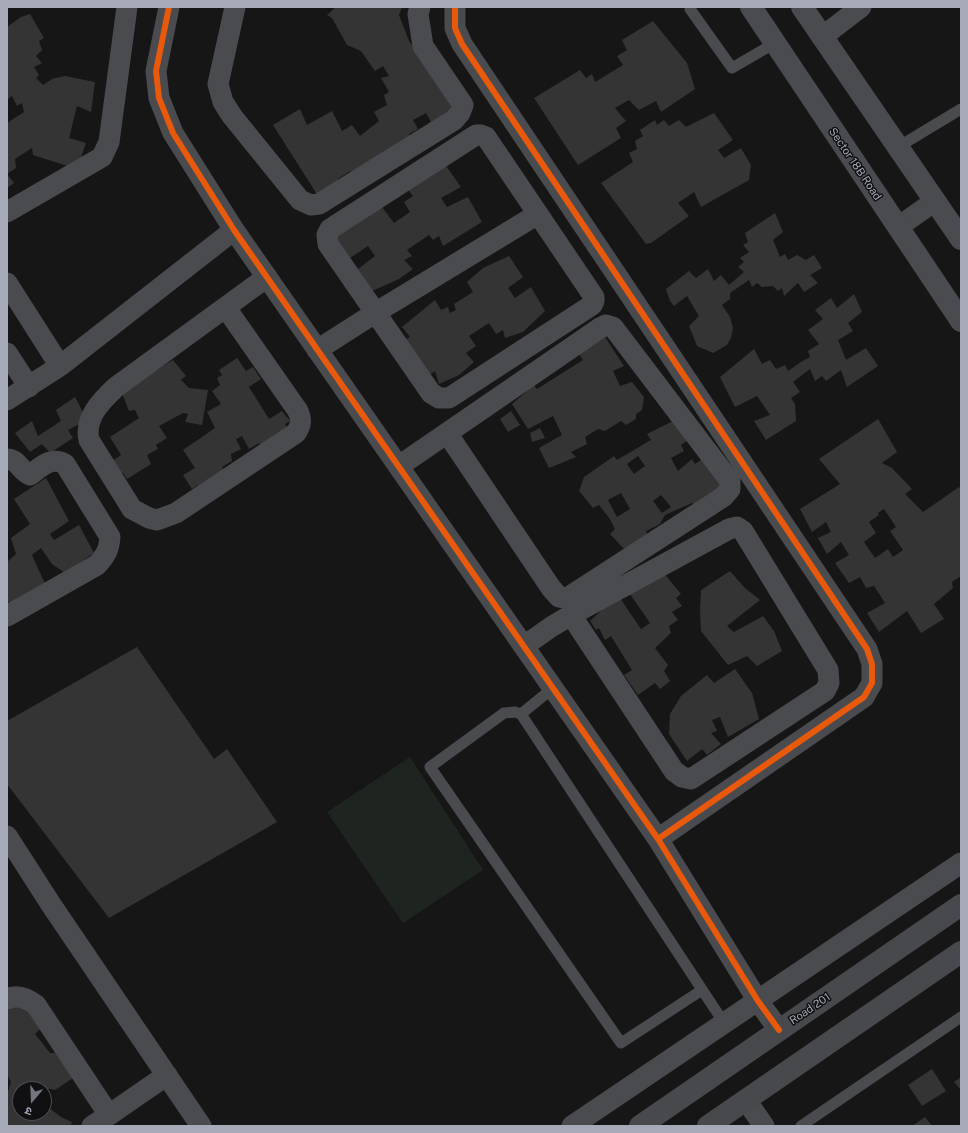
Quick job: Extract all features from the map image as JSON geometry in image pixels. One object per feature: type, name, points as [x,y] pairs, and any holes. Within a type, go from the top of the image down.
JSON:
[{"type":"main road","name":"Road 201","points":[[640,1126],[961,905]]},
{"type":"main road","points":[[708,1126],[961,952]]},
{"type":"street","points":[[7,212],[102,157],[109,142],[127,7]]},
{"type":"street","points":[[169,7],[156,72],[159,98],[173,133],[234,230],[658,839],[758,1000],[779,1030]]},
{"type":"street","points":[[235,7],[218,84],[223,102],[232,116],[300,200],[311,205],[319,204],[454,120],[460,113],[463,105],[423,46],[418,14],[420,7]]},
{"type":"street","points":[[455,7],[455,28],[462,44],[867,649],[872,664],[872,682],[864,697],[658,839]]},
{"type":"street","name":"Sector 18B Road","points":[[751,7],[961,320]]},
{"type":"street","points":[[802,7],[961,239]]},
{"type":"street","points":[[822,36],[861,7]]},
{"type":"street","points":[[476,135],[486,137],[538,214],[594,297],[594,301],[592,305],[449,398],[439,398],[431,393],[328,244],[327,235],[330,229],[476,135]]},
{"type":"street","points":[[898,227],[935,201]]},
{"type":"street","points":[[317,350],[538,214]]},
{"type":"street","points":[[7,400],[60,366],[234,230]]},
{"type":"street","points":[[226,308],[298,411],[301,419],[301,426],[296,433],[176,513],[157,520],[149,518],[132,509],[89,440],[88,434],[92,414],[116,387],[267,277]]},
{"type":"street","points":[[7,283],[60,366]]},
{"type":"street","points":[[399,466],[447,433],[606,325],[613,327],[730,481],[730,489],[723,497],[567,598],[559,597],[551,588],[447,433]]},
{"type":"street","points":[[7,353],[29,387]]},
{"type":"street","points":[[7,459],[11,459],[16,462],[25,473],[30,475],[51,461],[58,460],[65,464],[110,537],[109,548],[97,565],[7,616]]},
{"type":"street","points":[[524,646],[571,615],[729,529],[737,527],[743,531],[828,670],[829,683],[825,691],[691,779],[682,777],[674,771],[571,615]]},
{"type":"street","points":[[7,836],[50,903],[201,1126]]},
{"type":"street","points":[[572,1126],[961,864]]},
{"type":"street","points":[[7,999],[20,997],[29,1000],[36,1005],[101,1120],[167,1075]]},
{"type":"street","points":[[746,1100],[764,1126]]},
{"type":"lane","points":[[690,9],[732,68],[774,43]]},
{"type":"lane","points":[[898,147],[961,109]]},
{"type":"lane","points":[[521,714],[553,688]]},
{"type":"lane","points":[[702,990],[621,1044],[430,766],[504,713],[515,712],[521,714],[724,1023]]},
{"type":"lane","points":[[801,1126],[961,1017]]},
{"type":"shaded area","points":[[410,757],[483,870],[403,923],[327,812]]},
{"type":"building","points":[[336,7],[402,7],[399,15],[409,41],[433,75],[454,111],[432,124],[426,113],[413,120],[418,129],[409,134],[412,143],[357,180],[350,171],[338,179],[338,186],[318,196],[273,125],[300,109],[307,125],[332,111],[342,131],[352,125],[360,136],[379,121],[374,112],[387,105],[384,95],[389,92],[381,78],[389,76],[383,66],[375,71],[361,51],[347,45],[332,18],[327,15]]},
{"type":"building","points":[[30,14],[44,38],[39,41],[42,50],[36,56],[42,63],[34,67],[39,75],[36,78],[43,85],[52,79],[65,76],[95,82],[91,112],[77,106],[69,138],[86,143],[77,169],[33,155],[32,148],[15,159],[16,168],[7,174],[7,123],[24,112],[22,103],[17,106],[12,96],[7,100],[7,27],[21,17]]},
{"type":"building","points":[[653,21],[687,63],[695,89],[661,112],[656,101],[639,110],[629,100],[615,108],[626,121],[616,128],[621,138],[578,165],[534,98],[580,70],[586,78],[592,74],[595,82],[623,65],[617,56],[627,50],[622,40]]},
{"type":"building","points":[[714,113],[733,140],[718,150],[724,158],[741,148],[751,165],[749,180],[701,207],[694,192],[678,203],[689,216],[651,243],[646,244],[601,183],[633,162],[629,153],[637,149],[635,141],[643,136],[640,130],[655,120],[657,125],[664,120],[669,126],[679,120],[686,127]]},
{"type":"building","points":[[444,163],[461,187],[441,198],[447,207],[468,197],[482,222],[443,246],[439,236],[433,240],[429,235],[407,250],[412,256],[404,260],[413,269],[399,279],[372,291],[358,269],[375,256],[368,246],[350,258],[334,236],[379,203],[394,223],[410,212],[404,202],[413,196],[408,190]]},
{"type":"building","points":[[7,174],[14,183],[7,188]]},
{"type":"building","points":[[775,213],[783,232],[773,240],[780,257],[785,254],[788,260],[797,255],[806,260],[814,255],[822,268],[810,275],[818,283],[804,292],[798,283],[784,296],[782,288],[778,291],[773,286],[762,287],[757,283],[752,287],[749,280],[730,293],[730,299],[722,305],[730,317],[733,328],[731,338],[727,345],[713,353],[697,346],[689,326],[699,316],[687,296],[674,306],[670,301],[666,289],[689,271],[696,278],[708,269],[714,281],[721,275],[729,285],[744,272],[738,267],[744,262],[740,258],[749,252],[743,245],[748,242],[745,233]]},
{"type":"building","points":[[509,256],[523,277],[508,288],[515,298],[531,287],[545,311],[523,332],[505,338],[503,330],[496,334],[489,323],[469,336],[476,346],[466,353],[474,362],[459,375],[439,384],[435,371],[428,376],[404,340],[410,337],[402,327],[435,300],[441,310],[448,307],[450,313],[456,310],[454,304],[473,292],[467,282],[483,268]]},
{"type":"building","points":[[854,294],[862,312],[848,323],[853,331],[838,340],[846,360],[866,348],[878,366],[847,387],[841,370],[826,381],[822,376],[815,381],[810,369],[793,382],[800,392],[791,398],[795,404],[796,421],[766,440],[754,421],[770,415],[757,396],[735,407],[720,377],[754,349],[762,364],[770,360],[776,369],[785,365],[788,371],[810,357],[808,351],[819,344],[808,330],[823,319],[815,310],[831,298],[837,308]]},
{"type":"building","points":[[605,337],[624,366],[613,371],[620,386],[632,382],[644,397],[642,410],[636,414],[636,419],[626,425],[621,421],[605,431],[598,429],[585,437],[587,444],[571,452],[576,457],[549,468],[539,448],[562,435],[553,416],[528,429],[512,404],[534,385],[537,389],[583,360],[579,354]]},
{"type":"building","points":[[237,358],[246,371],[253,367],[261,379],[249,387],[269,419],[282,411],[290,421],[285,424],[289,432],[263,450],[259,443],[249,449],[242,436],[236,439],[241,449],[231,454],[232,461],[222,467],[226,473],[202,491],[198,485],[192,489],[183,475],[195,468],[183,450],[215,428],[207,412],[221,404],[212,391],[220,385],[217,378],[222,375],[219,370]]},
{"type":"building","points":[[173,360],[186,376],[181,380],[189,388],[208,390],[202,425],[185,422],[188,414],[183,413],[159,426],[167,438],[156,445],[158,449],[147,455],[151,464],[127,479],[123,473],[115,477],[108,464],[121,455],[110,437],[139,418],[135,410],[129,411],[122,393]]},
{"type":"building","points":[[75,397],[87,420],[68,430],[73,438],[50,453],[42,444],[30,452],[15,433],[32,421],[38,436],[61,421],[56,410]]},
{"type":"building","points":[[511,411],[520,425],[508,432],[500,419]]},
{"type":"building","points":[[679,418],[693,437],[681,445],[684,451],[671,458],[678,471],[692,459],[695,464],[704,458],[721,486],[698,506],[692,503],[665,515],[660,524],[646,531],[649,538],[624,549],[610,534],[615,529],[610,519],[599,505],[593,508],[579,491],[584,477],[614,456],[617,460],[651,440],[647,434]],"holes":[[[638,456],[645,466],[634,474],[627,464]],[[621,493],[630,509],[617,517],[608,500]],[[661,495],[671,507],[662,513],[653,501]]]},
{"type":"building","points":[[878,419],[897,452],[882,463],[892,468],[912,489],[905,494],[923,512],[959,487],[961,489],[961,576],[952,582],[953,588],[934,604],[944,619],[921,633],[907,611],[879,632],[867,613],[885,603],[874,586],[866,588],[860,577],[849,583],[835,563],[849,555],[841,542],[827,554],[818,538],[831,532],[826,522],[812,532],[800,509],[840,484],[819,459]],"holes":[[[884,509],[896,527],[890,531],[903,550],[893,557],[888,549],[875,558],[864,542],[876,533],[869,522],[879,515],[878,513]]]},
{"type":"building","points":[[540,428],[545,438],[532,442],[530,433]]},
{"type":"building","points":[[46,478],[69,521],[50,534],[54,540],[79,525],[94,553],[65,573],[52,564],[41,548],[32,555],[46,586],[11,606],[7,600],[7,562],[16,554],[11,538],[30,524],[14,499]]},
{"type":"building","points":[[730,571],[745,588],[760,600],[727,626],[734,632],[763,616],[774,631],[782,651],[757,666],[747,656],[728,665],[701,631],[701,590]]},
{"type":"building","points":[[663,572],[681,594],[676,598],[682,606],[672,612],[678,620],[669,626],[671,633],[655,648],[668,665],[664,671],[670,681],[660,689],[655,683],[638,695],[624,675],[632,670],[611,636],[605,640],[599,628],[596,630],[590,621],[618,595],[641,629],[650,623],[626,588]]},
{"type":"building","points":[[137,647],[214,759],[227,749],[277,822],[109,918],[7,784],[7,721]]},
{"type":"building","points":[[735,669],[752,693],[759,719],[728,737],[720,717],[712,720],[717,731],[711,733],[721,744],[707,755],[702,749],[687,761],[669,734],[670,714],[681,696],[707,675],[714,683]]},
{"type":"building","points":[[16,1000],[36,1012],[42,1027],[35,1034],[50,1053],[59,1053],[73,1078],[55,1090],[52,1089],[52,1081],[12,1081],[12,1121],[52,1121],[52,1110],[61,1117],[72,1122],[71,1126],[7,1126],[7,1095],[11,1082],[7,1074],[7,1011]]},
{"type":"building","points":[[932,1069],[946,1091],[922,1106],[908,1085]]},
{"type":"building","points":[[961,1077],[961,1090],[954,1082]]},
{"type":"building","points":[[925,1117],[932,1126],[912,1126]]},
{"type":"cycle path","points":[[169,7],[156,71],[159,98],[173,133],[234,230],[658,839],[758,1001],[779,1030]]},
{"type":"cycle path","points":[[455,7],[455,28],[462,44],[867,649],[872,664],[872,683],[864,697],[658,839]]}]
